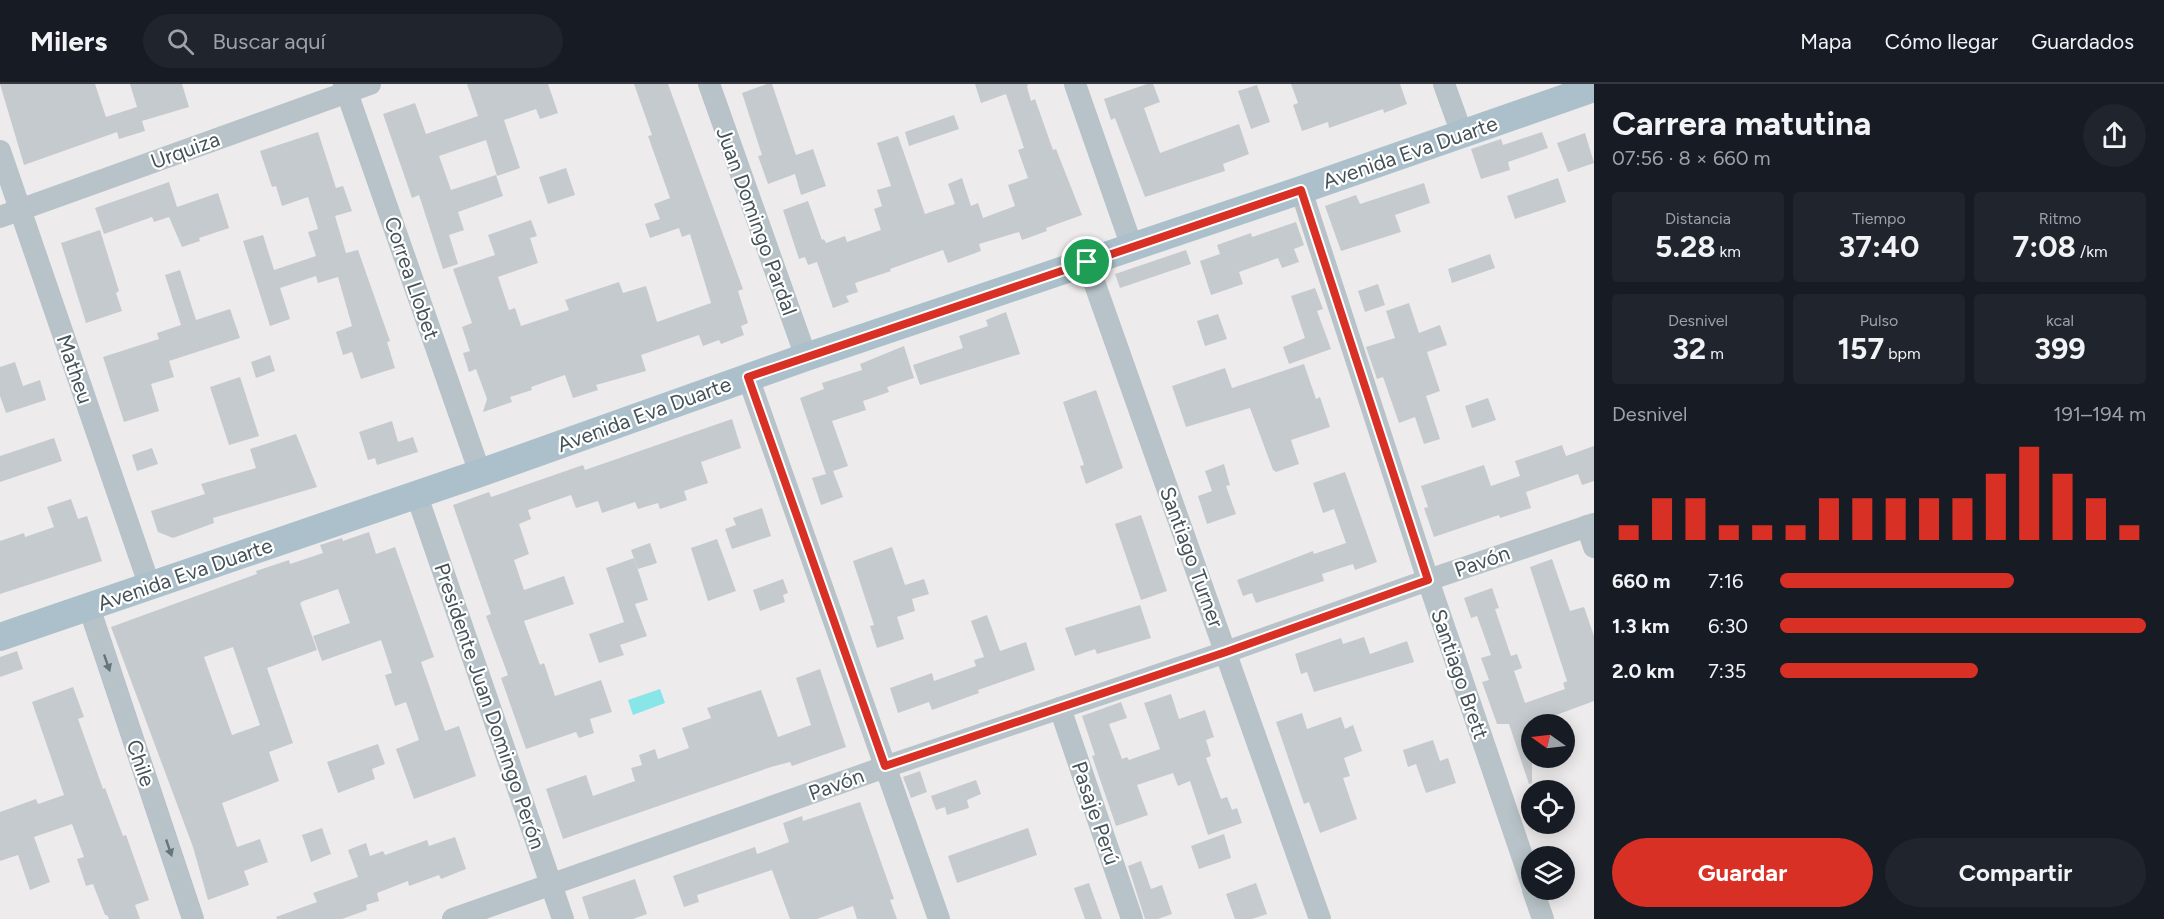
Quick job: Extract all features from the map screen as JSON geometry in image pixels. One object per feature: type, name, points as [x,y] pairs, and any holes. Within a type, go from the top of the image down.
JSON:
[{"type":"main road","name":"Avenida Eva Duarte","points":[[0,637],[480,473],[806,357],[1301,190],[1594,88]]},
{"type":"street","name":"Urquiza","points":[[10,213],[346,88],[370,84]]},
{"type":"street","name":"Juan Domingo Pardal","points":[[709,84],[806,357]]},
{"type":"street","points":[[1075,84],[1132,247]]},
{"type":"street","points":[[1444,84],[1462,134]]},
{"type":"street","name":"Correa Llobet","points":[[346,88],[480,473]]},
{"type":"street","name":"Matheu","points":[[0,151],[10,213],[150,587]]},
{"type":"street","name":"Santiago Brett","points":[[1301,190],[1428,580],[1521,853]]},
{"type":"street","name":"Santiago Turner","points":[[1087,262],[1320,919]]},
{"type":"street","points":[[748,377],[939,919]]},
{"type":"street","name":"Presidente Juan Domingo Perón","points":[[416,493],[563,919]]},
{"type":"street","name":"Pavón","points":[[453,919],[885,766],[1226,652],[1428,580],[1592,533]]},
{"type":"street","name":"Chile","points":[[89,607],[193,919]]},
{"type":"street","name":"Pasaje Perú","points":[[1060,708],[1132,919]]},
{"type":"street","points":[[1536,900],[1543,919]]},
{"type":"water","points":[[660,689],[665,703],[633,715],[628,700]]},
{"type":"building","points":[[0,84],[95,84],[106,117],[137,107],[130,84],[182,84],[189,107],[142,121],[145,131],[119,139],[117,132],[24,165]]},
{"type":"building","points":[[467,84],[548,84],[558,113],[540,119],[536,109],[504,120],[520,168],[497,176],[486,140],[439,156],[451,190],[496,175],[503,196],[458,212],[464,230],[449,235],[458,264],[443,269],[419,195],[412,198],[383,114],[415,103],[426,134],[478,116]]},
{"type":"building","points":[[634,84],[668,84],[743,289],[738,291],[748,323],[741,326],[744,335],[721,344],[719,340],[703,346],[699,335],[641,355],[646,371],[596,385],[598,390],[573,398],[565,375],[531,387],[532,390],[510,397],[512,402],[483,412],[487,399],[476,369],[469,372],[463,353],[470,351],[462,327],[472,323],[453,269],[495,255],[488,235],[531,220],[537,236],[530,238],[538,263],[498,277],[509,310],[515,308],[521,326],[569,310],[565,300],[619,282],[623,293],[646,286],[657,322],[711,303],[690,234],[682,237],[679,228],[650,238],[645,224],[660,219],[654,204],[670,198],[648,136],[652,135]]},
{"type":"building","points":[[772,84],[796,155],[813,149],[826,186],[801,195],[795,174],[768,184],[758,156],[762,155],[742,93]]},
{"type":"building","points":[[975,84],[1028,84],[1031,101],[1035,99],[1053,150],[1056,149],[1082,215],[1046,228],[1047,231],[1022,240],[1019,232],[979,244],[981,251],[948,263],[943,250],[890,269],[891,271],[855,283],[858,292],[846,296],[849,302],[833,308],[817,262],[808,265],[805,257],[799,259],[783,210],[808,201],[822,240],[824,239],[826,243],[845,236],[847,242],[881,230],[874,209],[882,206],[877,190],[891,186],[877,143],[898,136],[925,214],[955,204],[948,184],[962,178],[971,206],[978,203],[983,218],[1015,206],[1008,185],[1028,178],[1018,150],[1024,148],[1006,94],[981,103]]},
{"type":"building","points":[[1153,84],[1160,102],[1144,108],[1160,153],[1239,124],[1249,154],[1223,164],[1225,171],[1145,197],[1115,118],[1111,120],[1104,99]]},
{"type":"building","points":[[1291,84],[1400,84],[1407,104],[1384,113],[1383,109],[1329,128],[1328,122],[1302,131],[1293,105],[1298,103]]},
{"type":"building","points":[[1257,85],[1270,122],[1251,129],[1238,91]]},
{"type":"building","points":[[954,115],[959,129],[909,146],[905,132]]},
{"type":"building","points":[[318,132],[336,188],[343,186],[352,211],[335,216],[346,253],[358,250],[390,341],[387,342],[395,368],[361,379],[352,352],[343,355],[336,332],[352,326],[338,277],[318,283],[316,276],[280,288],[290,319],[270,326],[243,241],[263,235],[274,270],[316,256],[308,232],[318,229],[308,197],[282,206],[276,186],[272,187],[260,151]]},
{"type":"building","points":[[1542,132],[1548,148],[1508,162],[1510,170],[1481,179],[1471,149],[1501,139],[1503,145]]},
{"type":"building","points":[[1585,133],[1594,163],[1568,172],[1557,143]]},
{"type":"building","points":[[566,168],[575,195],[548,204],[539,177]]},
{"type":"building","points":[[1558,178],[1566,202],[1515,219],[1507,196]]},
{"type":"building","points":[[169,182],[177,207],[218,193],[229,228],[199,238],[200,241],[182,247],[169,217],[154,222],[152,217],[104,234],[95,208]]},
{"type":"building","points":[[1424,183],[1430,203],[1395,215],[1401,232],[1341,251],[1325,206],[1356,195],[1360,204]]},
{"type":"building","points":[[1296,222],[1304,245],[1294,249],[1299,262],[1282,268],[1278,258],[1239,272],[1243,284],[1211,295],[1200,261],[1220,254],[1217,245],[1251,233],[1252,237]]},
{"type":"building","points":[[100,230],[119,291],[116,293],[122,311],[86,323],[61,243]]},
{"type":"building","points":[[1186,250],[1191,264],[1120,288],[1115,274]]},
{"type":"building","points":[[1490,254],[1495,268],[1452,283],[1448,269]]},
{"type":"building","points":[[180,270],[196,320],[230,309],[240,338],[169,361],[174,377],[151,384],[159,411],[124,422],[103,357],[159,339],[157,333],[181,325],[165,275]]},
{"type":"building","points":[[1378,284],[1385,305],[1365,312],[1358,291]]},
{"type":"building","points":[[1315,288],[1323,309],[1317,311],[1331,349],[1289,364],[1283,347],[1305,338],[1291,296]]},
{"type":"building","points":[[1409,303],[1419,333],[1440,325],[1447,345],[1427,352],[1440,391],[1426,396],[1440,439],[1424,444],[1415,417],[1399,423],[1383,377],[1377,379],[1366,347],[1395,338],[1386,311]]},
{"type":"building","points":[[1006,312],[1020,354],[920,385],[913,365],[963,348],[959,336],[988,326],[986,320]]},
{"type":"building","points":[[1218,314],[1227,339],[1205,346],[1197,321]]},
{"type":"building","points":[[904,346],[914,378],[887,387],[889,392],[863,401],[866,410],[832,421],[848,466],[833,471],[843,497],[821,505],[812,478],[826,474],[800,398],[824,389],[822,383],[862,370],[860,364]]},
{"type":"building","points":[[270,355],[275,371],[256,378],[251,362]]},
{"type":"building","points":[[15,362],[23,386],[40,380],[46,400],[6,413],[0,396],[0,367]]},
{"type":"building","points":[[1304,364],[1316,399],[1320,397],[1330,427],[1291,440],[1299,464],[1276,472],[1273,470],[1250,408],[1186,427],[1172,386],[1225,368],[1232,388]]},
{"type":"building","points":[[240,377],[259,436],[229,445],[210,387]]},
{"type":"building","points":[[1096,390],[1123,468],[1086,484],[1080,466],[1084,465],[1063,402]]},
{"type":"building","points":[[1488,398],[1496,420],[1472,428],[1465,406]]},
{"type":"building","points":[[732,419],[741,448],[701,462],[708,483],[684,491],[687,500],[660,509],[658,503],[638,509],[635,502],[602,513],[598,501],[576,508],[571,495],[528,510],[531,519],[519,524],[529,554],[514,560],[524,590],[564,576],[574,604],[524,621],[540,665],[544,663],[555,696],[601,680],[612,712],[590,719],[594,733],[579,738],[576,732],[526,749],[501,678],[508,675],[486,616],[491,614],[453,505],[489,492],[491,497],[583,465],[585,470]]},
{"type":"building","points":[[392,421],[398,442],[413,437],[418,452],[377,465],[375,458],[368,460],[359,432]]},
{"type":"building","points":[[296,434],[317,487],[213,518],[214,523],[173,538],[158,532],[151,511],[205,494],[201,484],[256,468],[250,449]]},
{"type":"building","points":[[54,438],[62,461],[0,482],[0,456]]},
{"type":"building","points":[[1562,445],[1566,456],[1594,446],[1594,481],[1582,485],[1578,474],[1526,492],[1531,508],[1500,518],[1499,515],[1434,537],[1424,508],[1428,507],[1421,486],[1484,465],[1491,486],[1520,476],[1515,461]]},
{"type":"building","points":[[152,448],[158,464],[137,471],[132,455]]},
{"type":"building","points":[[1224,464],[1230,485],[1226,486],[1236,514],[1207,524],[1198,496],[1212,491],[1205,471]]},
{"type":"building","points":[[1345,472],[1377,562],[1355,570],[1353,564],[1322,574],[1324,581],[1256,603],[1252,593],[1243,596],[1237,580],[1313,551],[1314,554],[1346,543],[1334,509],[1323,513],[1313,483]]},
{"type":"building","points":[[71,499],[78,519],[87,516],[102,561],[0,594],[0,541],[24,533],[25,537],[54,527],[47,507]]},
{"type":"building","points":[[762,508],[771,536],[732,549],[725,529],[736,525],[733,518]]},
{"type":"building","points":[[1141,515],[1167,591],[1141,600],[1115,524]]},
{"type":"building","points":[[369,532],[376,554],[395,547],[434,657],[421,662],[445,731],[459,726],[476,776],[414,799],[396,749],[419,740],[406,702],[395,706],[385,675],[392,673],[381,640],[322,661],[313,636],[350,623],[338,589],[303,601],[300,603],[317,650],[267,668],[293,743],[269,752],[279,781],[222,803],[237,847],[260,839],[268,862],[244,871],[249,885],[208,900],[193,847],[111,627],[257,574],[256,571],[289,560],[290,564],[323,553],[320,545],[342,538],[343,541]],"holes":[[[233,647],[260,725],[232,735],[204,657]]]},
{"type":"building","points":[[717,539],[736,591],[708,601],[691,548]]},
{"type":"building","points":[[650,543],[657,563],[638,569],[631,550]]},
{"type":"building","points":[[892,547],[905,585],[924,579],[929,594],[912,599],[915,611],[897,617],[904,639],[877,648],[870,626],[874,625],[853,561]]},
{"type":"building","points":[[634,558],[648,600],[635,604],[647,636],[620,645],[624,655],[599,663],[589,634],[624,622],[606,568]]},
{"type":"building","points":[[1552,559],[1570,611],[1584,607],[1594,636],[1594,701],[1559,714],[1521,714],[1521,760],[1509,724],[1497,724],[1482,682],[1489,680],[1481,658],[1491,655],[1477,616],[1471,618],[1464,598],[1492,588],[1499,608],[1495,609],[1511,656],[1517,654],[1522,668],[1514,671],[1525,703],[1565,689],[1563,683],[1567,681],[1530,567]]},
{"type":"building","points":[[783,579],[788,593],[783,595],[785,602],[760,611],[753,590]]},
{"type":"building","points":[[1140,605],[1151,638],[1097,654],[1095,649],[1075,656],[1065,628]]},
{"type":"building","points":[[987,615],[1000,651],[1026,642],[1035,670],[978,690],[979,693],[932,710],[929,702],[898,713],[890,688],[932,673],[934,681],[976,666],[974,660],[984,657],[971,621]]},
{"type":"building","points":[[1364,637],[1370,654],[1407,641],[1414,662],[1314,692],[1307,672],[1301,674],[1295,654],[1341,638],[1343,644]]},
{"type":"building","points":[[17,651],[23,669],[0,677],[0,657]]},
{"type":"building","points":[[820,669],[846,747],[792,766],[790,762],[771,767],[563,839],[546,789],[586,775],[593,796],[635,781],[631,768],[642,765],[639,755],[655,749],[658,759],[689,748],[682,728],[711,718],[707,708],[761,690],[778,737],[811,725],[796,678]]},
{"type":"building","points":[[73,687],[84,717],[78,719],[103,789],[105,788],[123,836],[126,835],[149,900],[135,905],[140,919],[109,919],[105,915],[93,884],[86,886],[77,859],[84,857],[72,824],[34,837],[50,882],[30,890],[18,855],[0,861],[0,812],[36,799],[38,804],[64,795],[32,702]]},
{"type":"building","points":[[1171,694],[1179,719],[1205,710],[1214,737],[1206,740],[1211,756],[1206,758],[1221,799],[1227,797],[1232,810],[1237,808],[1242,823],[1208,835],[1190,781],[1178,786],[1173,773],[1137,785],[1148,815],[1116,826],[1092,756],[1095,755],[1082,716],[1121,702],[1127,718],[1109,724],[1122,759],[1127,757],[1129,760],[1160,749],[1144,703]]},
{"type":"building","points":[[1302,713],[1307,729],[1341,717],[1345,729],[1353,725],[1362,751],[1344,758],[1350,776],[1343,778],[1357,819],[1320,833],[1309,802],[1304,804],[1276,722]]},
{"type":"building","points":[[1433,740],[1440,761],[1448,758],[1456,783],[1426,793],[1416,764],[1408,767],[1403,750]]},
{"type":"building","points":[[378,744],[385,764],[372,769],[375,779],[338,793],[327,762]]},
{"type":"building","points":[[1524,768],[1532,768],[1532,780],[1528,780]]},
{"type":"building","points":[[920,771],[927,792],[911,798],[903,777]]},
{"type":"building","points":[[976,780],[981,794],[967,800],[969,808],[947,815],[945,807],[936,810],[931,796]]},
{"type":"building","points":[[860,802],[894,899],[890,900],[897,919],[857,919],[853,906],[817,919],[790,919],[772,870],[697,895],[699,902],[684,907],[673,876],[755,847],[757,854],[789,842],[783,823],[802,816],[803,821]]},
{"type":"building","points":[[322,828],[331,854],[311,862],[302,835]]},
{"type":"building","points":[[1028,828],[1037,855],[957,883],[948,856]]},
{"type":"building","points":[[1224,834],[1231,858],[1199,869],[1191,846]]},
{"type":"building","points":[[455,837],[466,869],[441,879],[439,875],[409,886],[408,881],[377,893],[379,901],[366,905],[367,910],[342,919],[277,919],[276,917],[317,902],[313,893],[358,877],[348,850],[366,843],[370,856],[383,851],[385,855],[427,840],[429,846]]},
{"type":"building","points":[[1141,861],[1151,889],[1162,885],[1172,914],[1158,919],[1145,919],[1128,866]]},
{"type":"building","points":[[635,879],[647,914],[633,919],[589,919],[582,897]]},
{"type":"building","points":[[1089,883],[1102,919],[1085,919],[1074,888]]},
{"type":"building","points":[[1256,883],[1267,914],[1252,919],[1235,919],[1226,894]]},
{"type":"route","points":[[1301,190],[1428,580],[1226,652],[885,766],[748,377],[1087,262],[1301,190]]}]
